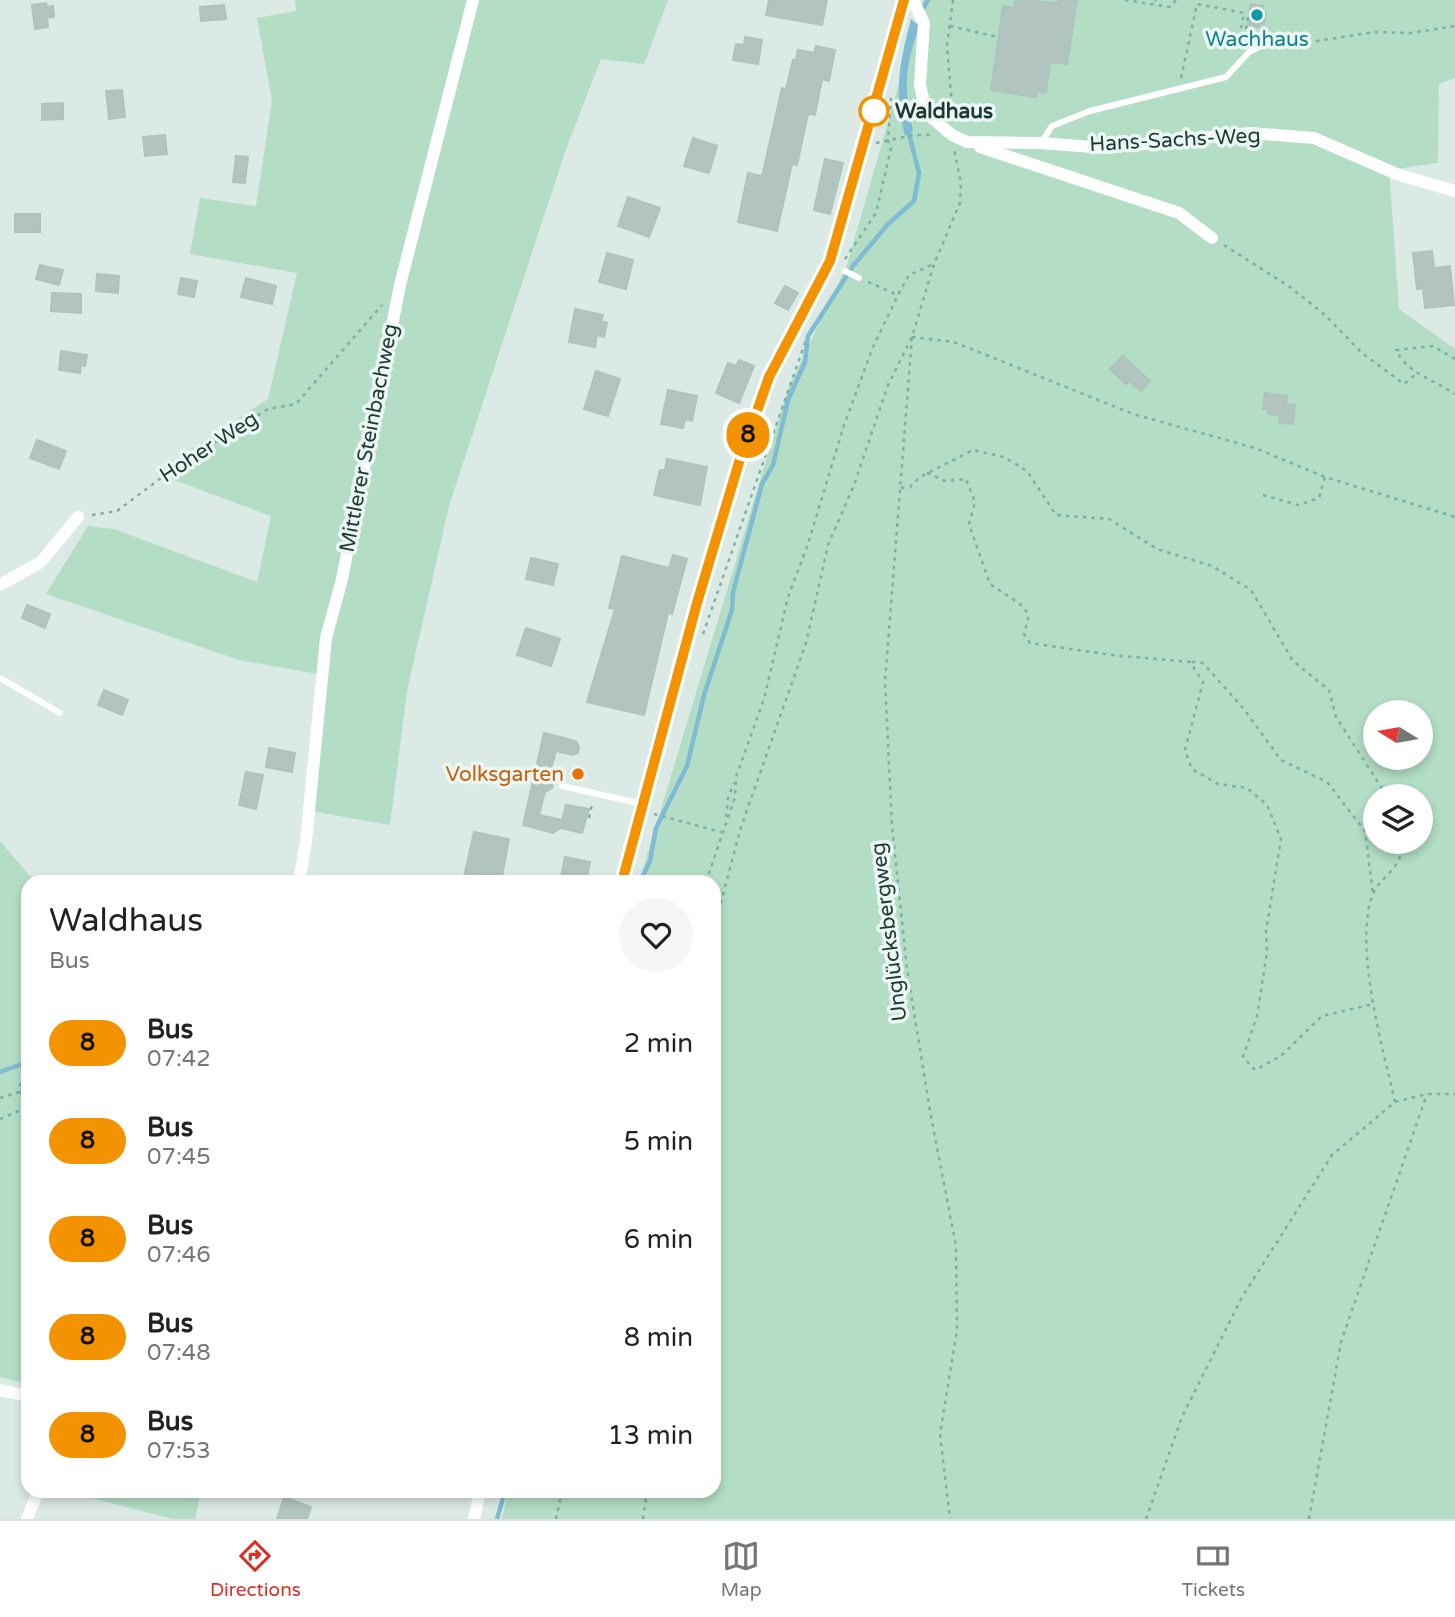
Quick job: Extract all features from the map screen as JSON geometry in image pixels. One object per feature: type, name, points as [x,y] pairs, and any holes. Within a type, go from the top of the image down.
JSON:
[{"type":"street","name":"Mittlerer Steinbachweg","points":[[300,875],[326,638],[342,579],[400,285],[473,0]]},
{"type":"street","name":"Hans-Sachs-Weg","points":[[911,1],[924,23],[920,84],[926,113],[952,135],[967,142],[1041,143],[1105,148],[1250,133],[1314,138],[1399,174],[1455,191]]},
{"type":"street","points":[[624,875],[740,459],[769,377],[830,261],[911,1]]},
{"type":"street","points":[[967,142],[1180,213],[1212,238]]},
{"type":"street","points":[[0,585],[41,562],[78,517]]},
{"type":"street","points":[[0,1390],[21,1394]]},
{"type":"street","points":[[27,1519],[35,1498]]},
{"type":"street","points":[[474,1519],[478,1498]]},
{"type":"lane","points":[[1041,143],[1052,127],[1090,111],[1226,77],[1249,52],[1271,41]]},
{"type":"lane","points":[[842,269],[859,278]]},
{"type":"lane","points":[[0,678],[60,713]]},
{"type":"lane","points":[[562,786],[642,804]]},
{"type":"path","points":[[721,903],[741,827],[806,643],[828,545],[854,485],[888,385],[912,337],[934,264],[960,203],[961,183],[952,135],[954,122],[947,46],[953,0]]},
{"type":"path","points":[[1125,0],[1163,8],[1170,7],[1176,0]]},
{"type":"path","points":[[1180,84],[1196,2],[1247,14],[1244,29]]},
{"type":"path","points":[[950,26],[998,37]]},
{"type":"path","points":[[1271,41],[1317,41],[1374,32],[1411,33],[1455,26]]},
{"type":"path","points":[[842,269],[876,213],[889,158],[892,93]]},
{"type":"path","points":[[865,145],[914,135]]},
{"type":"path","points":[[1212,238],[1290,288],[1325,315],[1362,354],[1385,368],[1390,376],[1404,384],[1416,374]]},
{"type":"path","points":[[725,824],[727,797],[756,724],[789,597],[844,425],[873,347],[909,275],[934,264]]},
{"type":"path","points":[[859,278],[898,295]]},
{"type":"path","name":"Hoher Weg","points":[[78,517],[117,511],[173,469],[268,409],[296,404],[383,304]]},
{"type":"path","points":[[703,634],[800,351],[811,327]]},
{"type":"path","points":[[912,337],[954,342],[1133,414],[1255,447],[1325,477],[1455,517]]},
{"type":"path","name":"Unglücksbergweg","points":[[912,337],[891,593],[886,707],[892,826],[907,969],[930,1111],[956,1245],[957,1330],[940,1434],[950,1519]]},
{"type":"path","points":[[1455,359],[1433,346],[1396,350],[1401,361],[1416,374],[1455,394]]},
{"type":"path","points":[[901,488],[910,487],[927,473],[973,450],[1004,457],[1027,471],[1056,514],[1110,519],[1157,549],[1212,566],[1251,590],[1293,660],[1329,690],[1336,716],[1379,784]]},
{"type":"path","points":[[927,473],[945,481],[966,479],[975,502],[969,524],[990,584],[1020,604],[1028,615],[1024,634],[1030,643],[1112,655],[1203,663],[1243,708],[1281,760],[1327,782],[1365,831],[1373,894],[1367,934],[1374,1004],[1395,1102]]},
{"type":"path","points":[[1263,495],[1298,505],[1319,498],[1325,477]]},
{"type":"path","points":[[1190,662],[1203,682],[1185,750],[1192,769],[1218,784],[1247,788],[1267,804],[1280,839],[1257,1016],[1243,1057],[1255,1070],[1281,1056],[1322,1016],[1374,1004]]},
{"type":"path","points":[[708,875],[735,797],[736,780]]},
{"type":"path","points":[[589,818],[591,809]]},
{"type":"path","points":[[660,815],[722,832]]},
{"type":"path","points":[[1373,894],[1397,867],[1399,854]]},
{"type":"path","points":[[0,1098],[19,1092],[21,1084]]},
{"type":"path","points":[[1309,1519],[1342,1342],[1427,1094]]},
{"type":"path","points":[[1146,1519],[1182,1418],[1241,1299],[1332,1155],[1395,1102],[1427,1094],[1455,1094]]},
{"type":"path","points":[[0,1119],[21,1110]]},
{"type":"path","points":[[556,1519],[560,1498]]},
{"type":"path","points":[[643,1519],[646,1498]]},
{"type":"green space","points":[[295,0],[668,0],[644,64],[601,59],[566,149],[449,506],[407,691],[390,825],[311,811],[318,674],[239,660],[46,594],[88,526],[114,529],[257,582],[271,516],[155,473],[268,399],[297,273],[190,254],[200,198],[256,206],[272,101],[257,18],[296,11]]},
{"type":"green space","points":[[923,0],[1455,0],[1455,78],[1439,84],[1438,163],[1389,170],[1399,309],[1455,349],[1455,1519],[502,1519],[506,1498],[721,1498],[721,875],[641,875],[787,391],[847,265]]},
{"type":"green space","points":[[0,841],[29,875],[21,875],[21,1382],[0,1377]]},
{"type":"green space","points":[[91,1498],[200,1498],[195,1519],[173,1519]]},
{"type":"water","points":[[911,19],[919,26],[910,55],[907,78],[913,131],[905,136],[899,77]]},
{"type":"building","points":[[769,0],[827,0],[822,25],[766,15]]},
{"type":"building","points":[[1016,0],[1058,3],[1058,0],[1077,0],[1067,64],[1050,62],[1046,92],[1037,91],[1036,97],[991,90],[1003,6],[1014,8]]},
{"type":"building","points":[[46,3],[47,7],[53,6],[54,17],[47,18],[48,27],[35,29],[32,5]]},
{"type":"building","name":"Wachhaus","points":[[1251,4],[1263,6],[1262,13],[1266,13],[1264,24],[1260,23],[1259,27],[1248,25]]},
{"type":"building","points":[[224,5],[226,19],[201,21],[200,7]]},
{"type":"building","points":[[745,37],[762,40],[758,64],[733,60],[736,44],[744,45]]},
{"type":"building","points":[[816,46],[835,50],[829,81],[822,79],[815,115],[808,114],[797,165],[792,164],[777,231],[738,222],[748,173],[762,176],[782,88],[786,89],[793,60],[796,60],[798,50],[814,53]]},
{"type":"building","points":[[122,90],[125,117],[109,119],[106,91]]},
{"type":"building","points":[[63,103],[63,119],[42,120],[42,104]]},
{"type":"building","points":[[165,135],[167,154],[145,156],[143,137]]},
{"type":"building","points":[[693,138],[717,146],[709,173],[684,166]]},
{"type":"building","points":[[236,156],[248,157],[245,183],[233,182]]},
{"type":"building","points":[[825,159],[843,163],[830,214],[814,210]]},
{"type":"building","points":[[628,197],[660,208],[649,237],[618,226]]},
{"type":"building","points":[[15,214],[40,214],[40,232],[15,232]]},
{"type":"building","points":[[1432,251],[1434,268],[1450,266],[1454,305],[1425,308],[1423,288],[1417,289],[1413,253]]},
{"type":"building","points":[[607,253],[633,260],[626,289],[599,282]]},
{"type":"building","points":[[40,265],[63,270],[59,285],[36,279]]},
{"type":"building","points":[[97,274],[119,276],[118,293],[96,291]]},
{"type":"building","points":[[181,278],[197,281],[194,297],[178,294]]},
{"type":"building","points":[[246,278],[276,286],[272,304],[241,297]]},
{"type":"building","points":[[785,286],[798,293],[788,310],[775,303]]},
{"type":"building","points":[[52,293],[81,294],[81,313],[51,311]]},
{"type":"building","points":[[575,309],[603,315],[601,321],[607,323],[604,337],[597,335],[595,347],[569,342]]},
{"type":"building","points":[[61,351],[87,355],[85,366],[81,365],[80,373],[59,370]]},
{"type":"building","points":[[1123,356],[1150,381],[1141,391],[1129,381],[1126,384],[1110,369]]},
{"type":"building","points":[[739,360],[754,366],[739,403],[716,393],[728,363],[736,366]]},
{"type":"building","points":[[596,371],[620,379],[608,416],[584,409]]},
{"type":"building","points":[[668,390],[697,396],[692,421],[685,419],[683,428],[661,424]]},
{"type":"building","points":[[1265,393],[1287,396],[1286,404],[1295,405],[1293,424],[1279,423],[1280,416],[1268,414],[1269,410],[1263,409]]},
{"type":"building","points":[[37,440],[66,451],[59,469],[30,458]]},
{"type":"building","points":[[667,459],[707,467],[700,505],[654,495],[660,470],[665,470]]},
{"type":"building","points":[[673,555],[687,559],[672,614],[668,613],[644,715],[587,702],[615,609],[609,608],[622,556],[669,568]]},
{"type":"building","points":[[531,558],[558,564],[553,585],[526,579]]},
{"type":"building","points":[[27,605],[50,614],[45,628],[22,618]]},
{"type":"building","points":[[526,628],[560,639],[551,666],[517,655]]},
{"type":"building","points":[[104,690],[128,700],[122,715],[98,705]]},
{"type":"building","points":[[544,733],[576,741],[579,747],[578,753],[573,755],[556,751],[550,773],[554,779],[552,788],[545,792],[539,815],[562,820],[566,805],[589,809],[582,833],[561,828],[553,833],[523,825]]},
{"type":"building","points":[[269,748],[295,753],[292,772],[266,767]]},
{"type":"building","points":[[246,772],[263,775],[256,809],[239,805]]},
{"type":"building","points":[[474,832],[509,839],[502,875],[464,875]]},
{"type":"building","points":[[565,857],[590,862],[587,875],[561,875]]},
{"type":"building","points":[[284,1498],[311,1507],[307,1519],[277,1519]]},
{"type":"waterway","points":[[922,10],[928,0]]},
{"type":"waterway","points":[[643,875],[650,861],[656,828],[687,766],[704,695],[732,610],[733,592],[762,484],[773,465],[788,400],[805,362],[808,336],[853,266],[888,224],[914,201],[919,173],[908,130]]},
{"type":"waterway","points":[[0,1072],[21,1064]]},
{"type":"waterway","points":[[497,1519],[503,1498]]},
{"type":"bus line","name":"8","points":[[624,875],[697,603],[740,459],[769,377],[830,261],[904,0]]},
{"type":"place","name":"Wachhaus","points":[[1257,15]]},
{"type":"place","name":"Waldhaus","points":[[874,111]]},
{"type":"place","name":"Volksgarten","points":[[578,774]]}]
